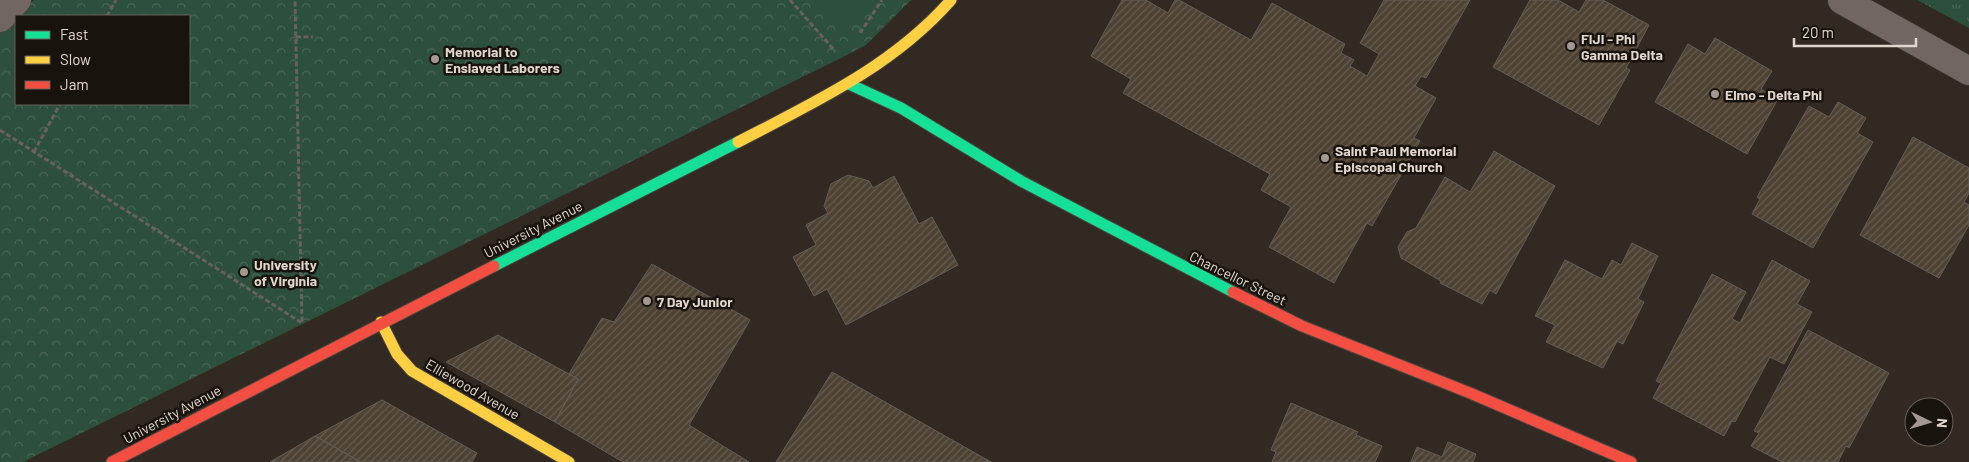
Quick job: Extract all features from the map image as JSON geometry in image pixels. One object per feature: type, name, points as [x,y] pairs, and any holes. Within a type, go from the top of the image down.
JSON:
[{"type":"street","points":[[0,18],[17,0]]},
{"type":"street","name":"University Avenue","points":[[112,462],[381,322],[697,163],[849,84],[891,58],[936,19],[951,0]]},
{"type":"street","points":[[1842,0],[1969,71]]},
{"type":"street","name":"Chancellor Street","points":[[849,84],[902,108],[1021,181],[1204,279],[1302,326],[1470,393],[1631,462]]},
{"type":"street","name":"Elliewood Avenue","points":[[381,322],[391,346],[402,363],[412,371],[569,462]]},
{"type":"path","points":[[108,15],[116,0]]},
{"type":"path","points":[[0,130],[302,323],[295,0]]},
{"type":"path","points":[[790,0],[841,58]]},
{"type":"path","points":[[857,37],[882,0]]},
{"type":"path","points":[[296,37],[313,37]]},
{"type":"path","points":[[34,152],[59,105]]},
{"type":"green space","name":"University of Virginia","points":[[34,0],[911,0],[866,45],[841,58],[23,462],[0,462],[0,33],[15,18],[15,105],[190,105],[190,15],[18,15]]},
{"type":"green space","points":[[807,0],[864,0],[858,15],[851,23],[844,23],[832,20]]},
{"type":"green space","points":[[1917,0],[1969,0],[1969,28]]},
{"type":"building","name":"Saint Paul Memorial Episcopal Church","points":[[1122,0],[1146,0],[1168,13],[1175,0],[1179,0],[1251,40],[1272,3],[1345,44],[1341,53],[1354,60],[1350,66],[1367,76],[1379,54],[1360,43],[1384,0],[1470,0],[1426,78],[1421,76],[1415,86],[1436,98],[1414,138],[1420,141],[1372,226],[1367,223],[1334,283],[1269,247],[1291,207],[1261,190],[1270,174],[1123,93],[1131,79],[1091,56]]},
{"type":"building","name":"FIJI - Phi Gamma Delta","points":[[1530,0],[1558,0],[1579,12],[1586,0],[1603,0],[1649,25],[1626,68],[1630,70],[1599,125],[1493,67]]},
{"type":"building","name":"Elmo - Delta Phi","points":[[1715,38],[1772,71],[1761,89],[1778,99],[1747,154],[1655,102],[1688,44],[1705,54]]},
{"type":"building","points":[[1838,102],[1866,118],[1857,133],[1873,142],[1813,248],[1752,214],[1760,199],[1757,197],[1809,106],[1829,117]]},
{"type":"building","points":[[1913,137],[1969,168],[1969,193],[1964,202],[1969,205],[1969,225],[1939,278],[1860,235]]},
{"type":"building","points":[[1494,151],[1555,186],[1496,294],[1490,290],[1482,304],[1440,283],[1441,281],[1401,258],[1398,247],[1407,232],[1416,228],[1445,177],[1470,192]]},
{"type":"building","points":[[848,175],[869,181],[873,188],[894,176],[919,224],[932,217],[958,265],[846,325],[827,289],[814,296],[793,257],[816,245],[806,225],[828,213],[824,206],[831,184]]},
{"type":"building","points":[[1632,243],[1658,256],[1638,299],[1644,302],[1623,344],[1617,341],[1603,368],[1546,342],[1555,325],[1535,316],[1565,260],[1602,279],[1612,260],[1621,265]]},
{"type":"building","points":[[1772,260],[1810,281],[1797,304],[1812,312],[1784,364],[1770,357],[1735,422],[1732,421],[1724,436],[1653,398],[1661,383],[1656,381],[1712,274],[1746,292],[1732,319],[1740,323]]},
{"type":"building","points":[[652,264],[750,320],[689,425],[749,462],[623,462],[555,422],[578,379],[569,374],[602,318],[614,322]]},
{"type":"building","points":[[1808,330],[1889,373],[1849,448],[1846,446],[1838,462],[1782,462],[1751,446],[1759,433],[1754,431]]},
{"type":"building","points":[[498,335],[578,379],[555,422],[446,362]]},
{"type":"building","points":[[832,372],[977,454],[991,462],[776,462]]},
{"type":"building","points":[[382,400],[477,453],[472,462],[361,462],[315,436]]},
{"type":"building","points":[[1291,403],[1358,432],[1356,435],[1382,446],[1375,462],[1272,462],[1276,452],[1271,450]]},
{"type":"building","points":[[315,436],[361,462],[270,462]]},
{"type":"building","points":[[1448,442],[1476,454],[1473,462],[1411,462],[1417,447],[1442,457]]},
{"type":"traffic: fast","points":[[849,84],[901,108],[1021,181],[1233,292]]},
{"type":"traffic: fast","points":[[494,266],[738,142]]},
{"type":"traffic: slow","points":[[738,142],[852,81],[904,44],[951,0]]},
{"type":"traffic: slow","points":[[381,322],[397,354],[412,371],[569,462]]},
{"type":"traffic: jam","points":[[112,462],[494,266]]},
{"type":"traffic: jam","points":[[1233,292],[1302,326],[1470,393],[1631,462]]},
{"type":"place","name":"FIJI - Phi Gamma Delta","points":[[1571,46]]},
{"type":"place","name":"Memorial to Enslaved Laborers","points":[[435,59]]},
{"type":"place","name":"Elmo - Delta Phi","points":[[1715,94]]},
{"type":"place","name":"Saint Paul Memorial Episcopal Church","points":[[1325,158]]},
{"type":"place","name":"University of Virginia","points":[[244,272]]},
{"type":"place","name":"7 Day Junior","points":[[647,301]]}]
